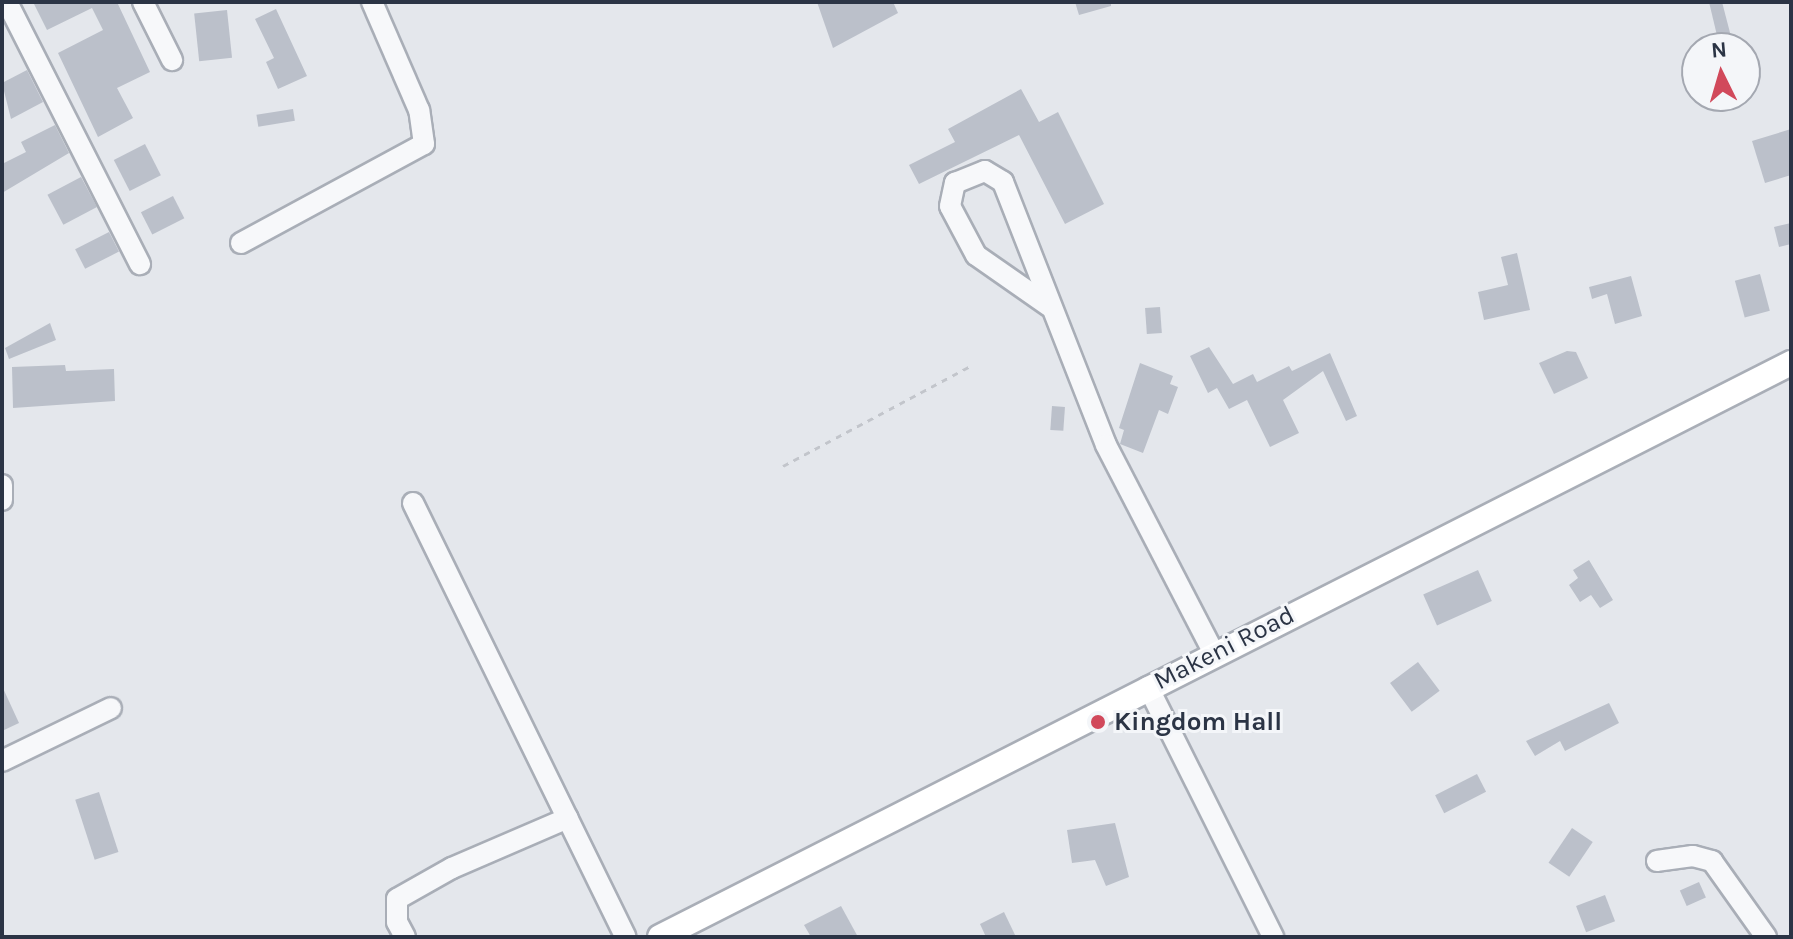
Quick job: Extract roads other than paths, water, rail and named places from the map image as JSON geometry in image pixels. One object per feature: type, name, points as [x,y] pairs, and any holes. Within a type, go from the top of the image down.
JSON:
[{"type":"main road","name":"Makeni Road","points":[[660,937],[1214,653],[1791,363]]},
{"type":"street","points":[[7,2],[140,264]]},
{"type":"street","points":[[143,2],[172,60]]},
{"type":"street","points":[[241,243],[424,144],[419,110],[372,2]]},
{"type":"street","points":[[1049,306],[976,255],[950,206],[955,183],[985,171],[1003,182],[1049,306],[1131,499],[1214,653]]},
{"type":"street","points":[[2,485],[2,500]]},
{"type":"street","points":[[413,503],[626,937]]},
{"type":"street","points":[[1148,687],[1273,937]]},
{"type":"street","points":[[2,761],[111,708]]},
{"type":"street","points":[[405,937],[397,922],[397,899],[452,868],[568,818]]},
{"type":"street","points":[[1657,861],[1693,856],[1712,861],[1766,937]]},
{"type":"place","name":"Kingdom Hall","points":[[1098,722]]}]
